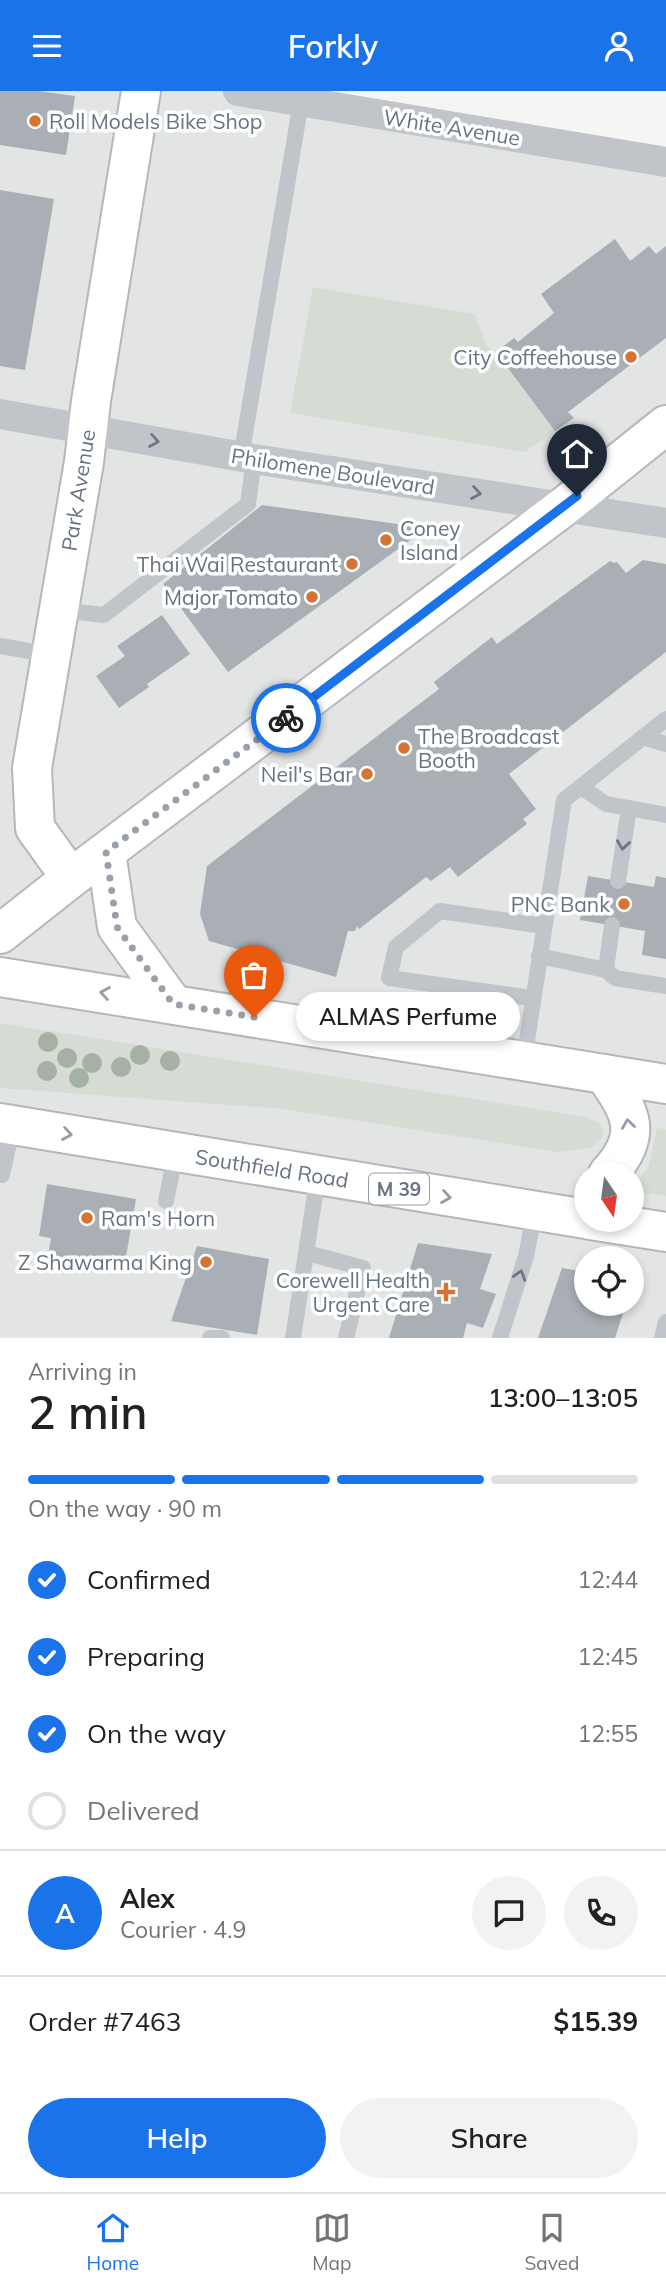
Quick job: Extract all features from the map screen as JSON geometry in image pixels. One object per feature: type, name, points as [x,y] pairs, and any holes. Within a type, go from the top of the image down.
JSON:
[{"type":"main road","name":"Park Avenue","points":[[71,878],[35,828],[32,768],[84,462],[141,91]]},
{"type":"main road","points":[[0,934],[562,508],[666,425]]},
{"type":"main road","points":[[106,852],[117,927],[173,1004]]},
{"type":"main road","points":[[0,977],[666,1084]]},
{"type":"main road","points":[[604,1074],[624,1102],[630,1138],[619,1162]]},
{"type":"main road","name":"Southfield Road","points":[[6,1124],[574,1217]]},
{"type":"main road","points":[[538,1211],[574,1194]]},
{"type":"main road","name":"Southfield Road","points":[[644,1228],[666,1232]]},
{"type":"street","name":"White Avenue","points":[[238,91],[314,99],[666,162]]},
{"type":"street","name":"Philomene Boulevard","points":[[0,414],[248,458],[666,523]]},
{"type":"lane","points":[[59,610],[104,615],[248,504],[248,458],[314,99]]},
{"type":"lane","points":[[0,646],[51,655]]},
{"type":"lane","points":[[524,1060],[564,800],[666,719]]},
{"type":"lane","points":[[643,737],[666,744]]},
{"type":"lane","points":[[581,787],[606,804],[666,814]]},
{"type":"lane","points":[[618,881],[629,808]]},
{"type":"lane","points":[[532,998],[389,978],[396,947],[440,911],[544,926]]},
{"type":"lane","points":[[606,970],[612,925]]},
{"type":"lane","points":[[539,956],[606,970],[615,978],[666,986]]},
{"type":"lane","points":[[2,1175],[6,1124]]},
{"type":"lane","points":[[166,1201],[176,1151]]},
{"type":"lane","points":[[293,1338],[318,1175]]},
{"type":"lane","points":[[500,1338],[538,1211]]},
{"type":"lane","points":[[307,1253],[363,1268],[346,1338]]},
{"type":"lane","points":[[662,1338],[666,1322]]},
{"type":"lane","points":[[209,1338],[222,1338]]},
{"type":"shaded area","points":[[0,91],[321,91],[666,162],[666,1338],[0,1338]]},
{"type":"shaded area","points":[[313,287],[475,314],[486,345],[496,352],[555,431],[525,452],[290,413]]},
{"type":"shaded area","points":[[0,1023],[586,1117],[599,1124],[603,1137],[591,1148],[557,1152],[283,1109],[0,1088]]},
{"type":"shaded area","points":[[657,1128],[666,1130],[666,1196],[644,1193],[644,1173],[648,1168]]},
{"type":"building","name":"Roll Models Bike Shop","points":[[0,91],[39,91],[75,96],[66,155],[0,145]]},
{"type":"building","points":[[0,190],[54,199],[25,370],[0,366]]},
{"type":"building","points":[[615,239],[630,261],[649,246],[656,254],[666,246],[666,338],[568,412],[574,418],[555,431],[496,352],[514,338],[518,342],[554,313],[541,294]]},
{"type":"building","points":[[262,505],[412,526],[416,536],[228,672],[163,584]]},
{"type":"building","points":[[643,560],[666,564],[666,652],[509,774],[536,809],[523,819],[527,824],[458,877],[450,867],[431,881],[426,877],[359,929],[357,926],[355,931],[348,931],[336,977],[209,941],[200,914],[207,866],[439,689],[434,682],[492,637],[497,644],[610,561],[617,562],[626,573]]},
{"type":"building","points":[[162,615],[190,654],[147,684],[149,687],[119,708],[96,676],[125,656],[117,646]]},
{"type":"building","name":"PNC Bank","points":[[588,876],[654,887],[656,876],[666,878],[666,959],[642,955],[645,931],[580,920]]},
{"type":"building","name":"Ram's Horn","points":[[47,1184],[136,1199],[124,1268],[48,1256],[51,1238],[39,1236]]},
{"type":"building","name":"Corewell Health Urgent Care","points":[[418,1243],[492,1254],[480,1289],[496,1294],[483,1328],[467,1323],[463,1338],[389,1338]]},
{"type":"building","points":[[197,1246],[269,1259],[257,1335],[171,1321]]},
{"type":"building","points":[[562,1268],[574,1270],[574,1316],[622,1316],[615,1338],[538,1338]]},
{"type":"way so far","points":[[254,1017],[173,1004],[117,927],[106,852],[286,718]]},
{"type":"place","name":"Roll Models Bike Shop","points":[[35,121]]},
{"type":"place","name":"City Coffeehouse","points":[[631,357]]},
{"type":"place","name":"Coney Island","points":[[386,540]]},
{"type":"place","name":"Thai Wai Restaurant","points":[[352,564]]},
{"type":"place","name":"Major Tomato","points":[[312,597]]},
{"type":"place","name":"The Broadcast Booth","points":[[404,748]]},
{"type":"place","name":"Neil's Bar","points":[[367,774]]},
{"type":"place","name":"PNC Bank","points":[[624,904]]},
{"type":"place","name":"ALMAS Perfume","points":[[254,1017]]},
{"type":"place","name":"Ram's Horn","points":[[87,1218]]},
{"type":"place","name":"Z Shawarma King","points":[[206,1262]]},
{"type":"place","name":"Corewell Health Urgent Care","points":[[446,1292]]},
{"type":"route","points":[[286,718],[577,496]]}]
